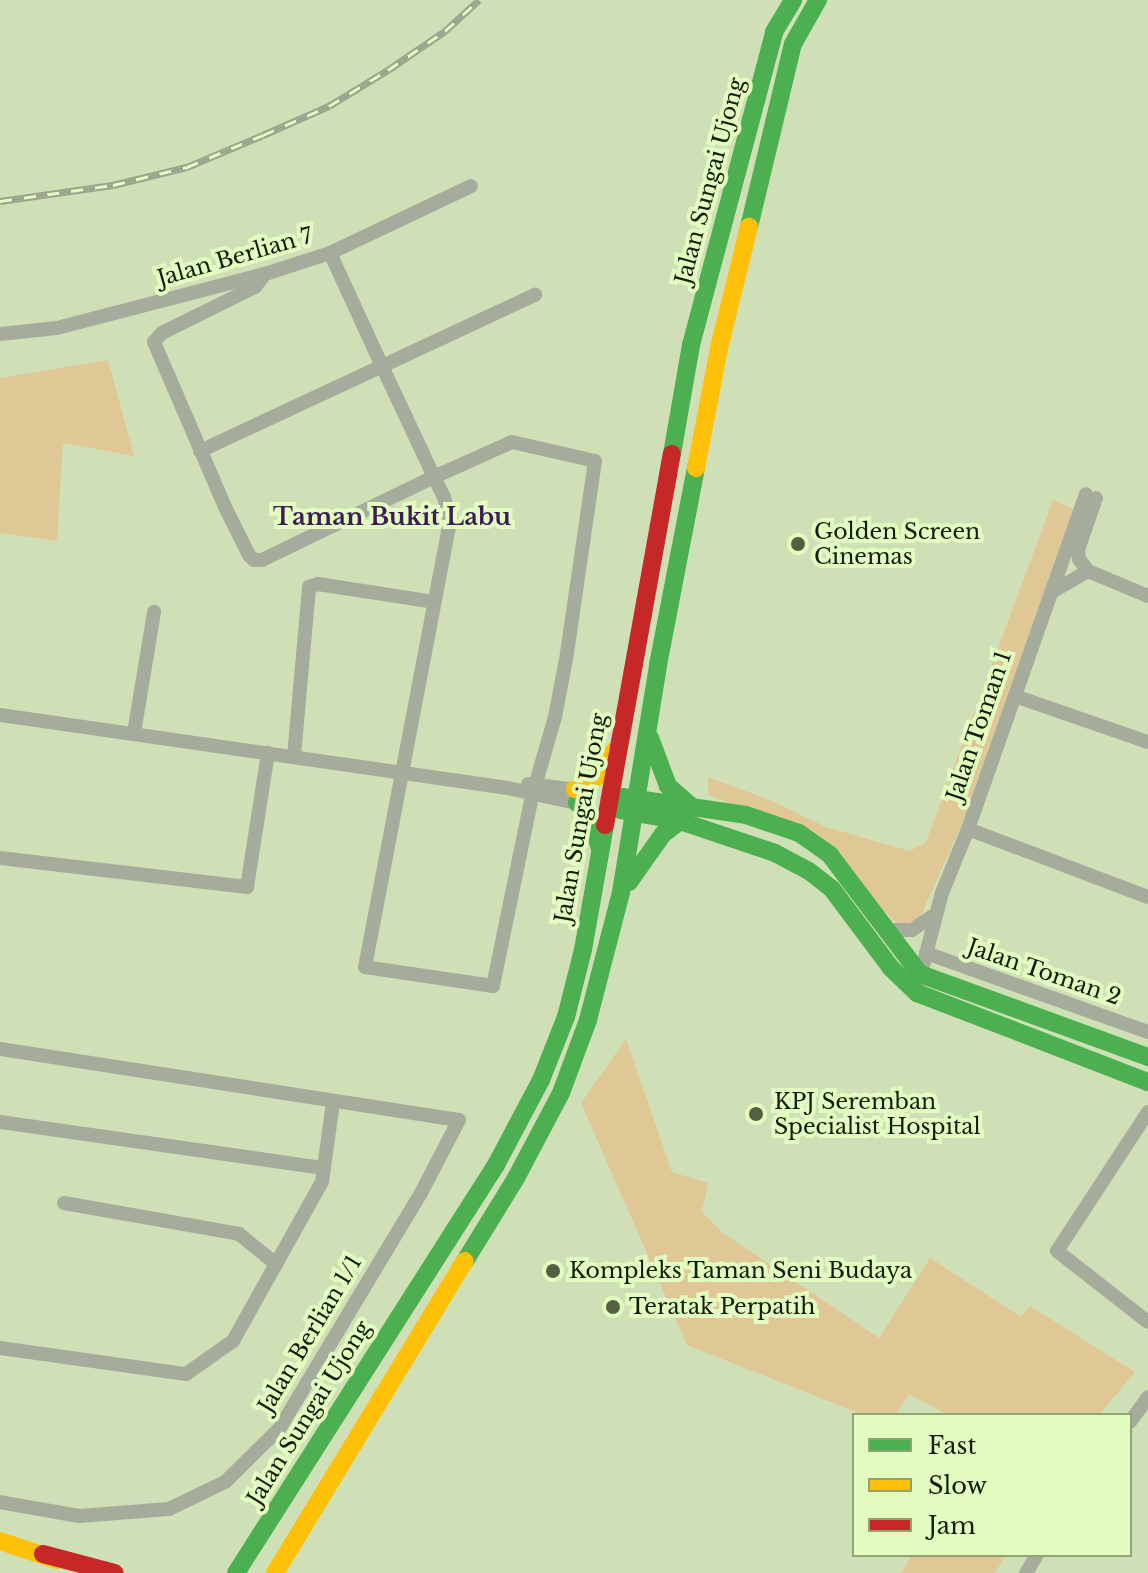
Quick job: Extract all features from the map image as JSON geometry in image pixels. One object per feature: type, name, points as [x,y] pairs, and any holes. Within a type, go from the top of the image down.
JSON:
[{"type":"main road","name":"Jalan Sungai Ujong","points":[[236,1573],[496,1165],[541,1080],[569,1004],[601,851],[691,345],[774,32],[793,0]]},
{"type":"main road","name":"Jalan Sungai Ujong","points":[[275,1573],[516,1178],[561,1093],[588,1020],[621,892],[638,806],[658,665],[719,348],[793,44],[818,0]]},
{"type":"main road","points":[[648,734],[668,786],[685,813],[809,871],[832,889],[891,968],[917,993],[1148,1082]]},
{"type":"main road","points":[[601,851],[593,824],[576,796],[598,776],[619,743]]},
{"type":"main road","points":[[610,802],[685,813],[746,815],[799,833],[830,855],[890,930],[920,974],[1148,1057]]},
{"type":"main road","points":[[621,892],[650,849],[685,813]]},
{"type":"main road","points":[[0,1541],[115,1573]]},
{"type":"main road","points":[[43,1554],[89,1573]]},
{"type":"main road","points":[[220,1573],[248,1556]]},
{"type":"street","name":"Jalan Berlian 7","points":[[0,334],[57,328],[265,274],[330,253],[471,186]]},
{"type":"street","points":[[265,274],[255,287],[162,333],[154,342],[200,451],[254,560],[262,560],[434,477],[512,442],[595,461],[567,654],[534,789],[493,986],[365,967],[450,521],[434,477],[330,253]]},
{"type":"street","points":[[200,451],[535,295]]},
{"type":"street","name":"Jalan Toman 1","points":[[917,993],[936,914],[1052,592],[1091,496],[1078,550],[1088,571]]},
{"type":"street","points":[[1052,592],[1088,571],[1148,596]]},
{"type":"street","points":[[294,756],[309,587],[318,584],[434,602]]},
{"type":"street","points":[[134,733],[154,612]]},
{"type":"street","points":[[1015,696],[1148,742]]},
{"type":"street","points":[[0,715],[610,802]]},
{"type":"street","points":[[0,858],[247,887],[268,753]]},
{"type":"street","points":[[968,829],[1148,897]]},
{"type":"street","points":[[890,930],[912,930],[936,914]]},
{"type":"street","name":"Jalan Toman 2","points":[[926,953],[1148,1032]]},
{"type":"street","points":[[1004,1004],[1010,983]]},
{"type":"street","points":[[0,1049],[333,1103],[322,1182],[233,1341],[186,1374],[0,1348]]},
{"type":"street","name":"Jalan Berlian 1/1","points":[[0,1502],[79,1516],[169,1509],[225,1482],[280,1428],[421,1193],[459,1120],[333,1103]]},
{"type":"street","points":[[1148,1112],[1057,1251],[1148,1322]]},
{"type":"street","points":[[0,1122],[324,1168]]},
{"type":"street","points":[[64,1203],[239,1234],[276,1264]]},
{"type":"street","points":[[1132,1419],[1148,1397]]},
{"type":"shaded area","points":[[108,360],[134,456],[63,443],[57,541],[0,533],[0,378]]},
{"type":"shaded area","points":[[1053,500],[1078,511],[990,761],[919,920],[899,925],[797,829],[708,795],[708,777],[770,800],[826,827],[910,851],[926,842]]},
{"type":"shaded area","points":[[626,1039],[672,1172],[708,1183],[702,1212],[723,1233],[879,1338],[930,1258],[1021,1317],[1030,1306],[1135,1372],[1101,1413],[944,1413],[909,1394],[896,1413],[858,1413],[687,1345],[581,1103]]},
{"type":"shaded area","points":[[911,1557],[1005,1557],[995,1573],[901,1573]]},
{"type":"railway","points":[[0,201],[113,185],[187,167],[329,106],[445,31],[479,0]]},
{"type":"traffic: fast","points":[[672,454],[691,345],[774,32],[793,0]]},
{"type":"traffic: fast","points":[[749,227],[793,44],[818,0]]},
{"type":"traffic: fast","points":[[465,1261],[516,1178],[561,1093],[588,1020],[621,892],[658,665],[696,468]]},
{"type":"traffic: fast","points":[[650,738],[668,786],[691,806]]},
{"type":"traffic: fast","points":[[623,797],[746,815],[799,833],[830,855],[920,974],[1148,1057]]},
{"type":"traffic: fast","points":[[577,803],[590,816],[600,848]]},
{"type":"traffic: fast","points":[[620,810],[680,821],[775,853],[809,871],[832,889],[891,968],[917,993],[1148,1082]]},
{"type":"traffic: fast","points":[[629,882],[663,834],[680,821]]},
{"type":"traffic: fast","points":[[236,1573],[496,1165],[541,1080],[566,1017],[583,950],[605,825]]},
{"type":"traffic: slow","points":[[696,468],[719,348],[749,227]]},
{"type":"traffic: slow","points":[[575,789],[598,776],[614,751]]},
{"type":"traffic: slow","points":[[275,1573],[465,1261]]},
{"type":"traffic: slow","points":[[0,1541],[57,1560]]},
{"type":"traffic: jam","points":[[605,825],[672,454]]},
{"type":"traffic: jam","points":[[43,1554],[115,1573]]},
{"type":"place","name":"Golden Screen Cinemas","points":[[798,544]]},
{"type":"place","name":"KPJ Seremban Specialist Hospital","points":[[756,1114]]},
{"type":"place","name":"Kompleks Taman Seni Budaya","points":[[553,1271]]},
{"type":"place","name":"Teratak Perpatih","points":[[613,1307]]},
{"type":"district","name":"Taman Bukit Labu","points":[[392,517]]}]
